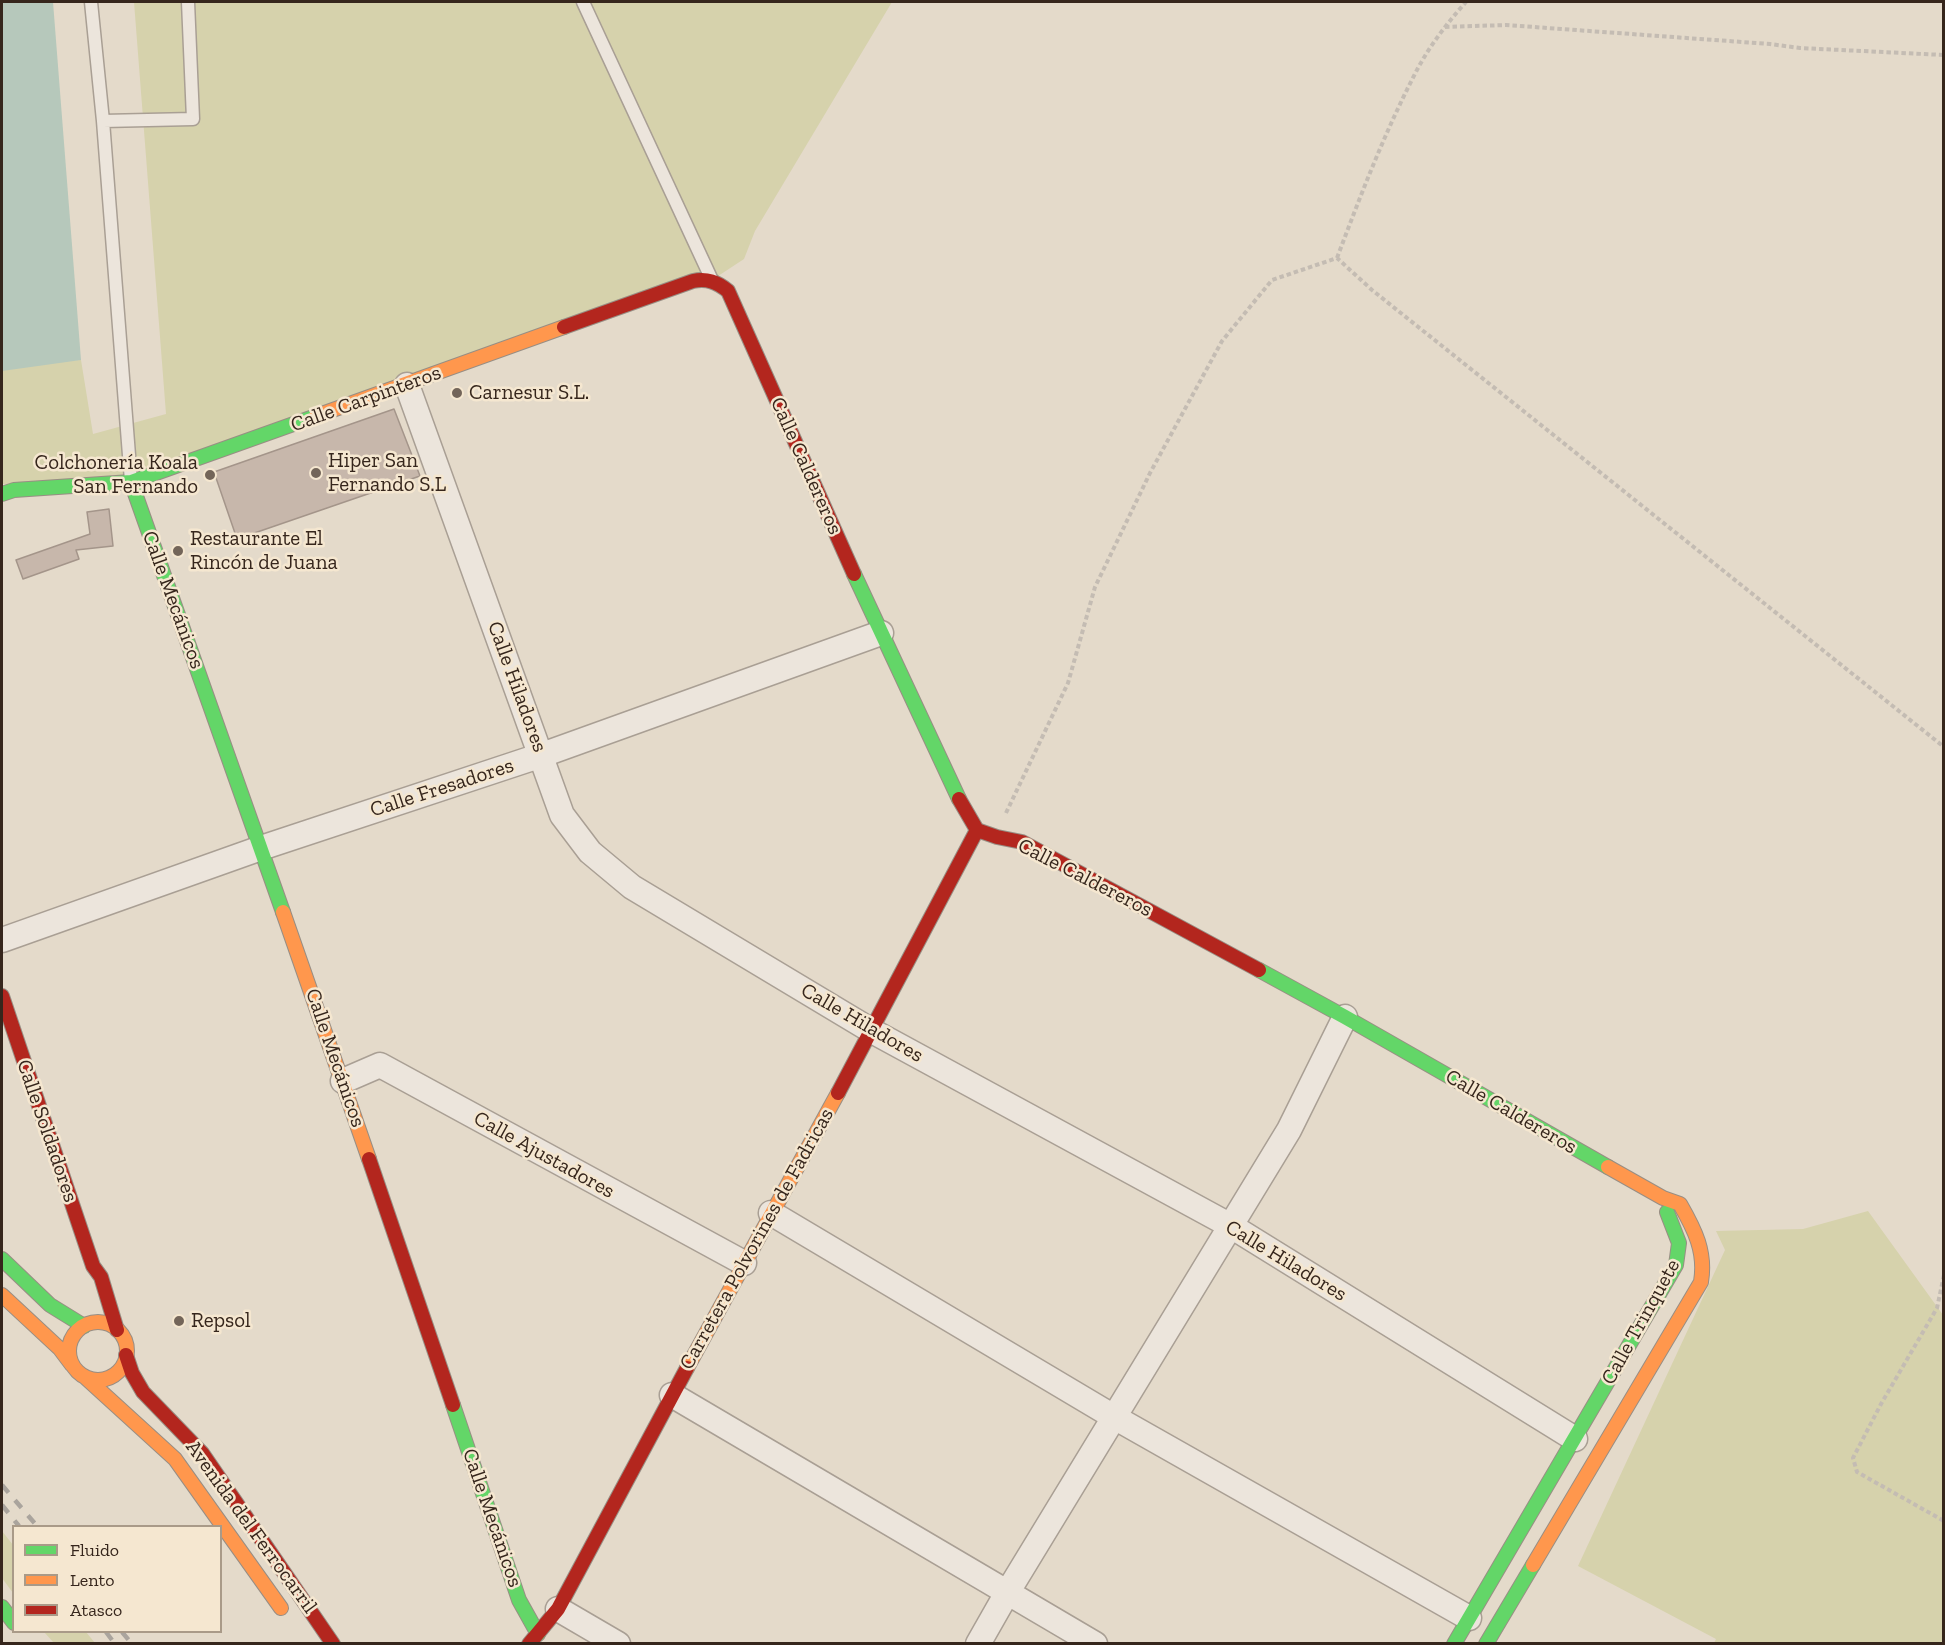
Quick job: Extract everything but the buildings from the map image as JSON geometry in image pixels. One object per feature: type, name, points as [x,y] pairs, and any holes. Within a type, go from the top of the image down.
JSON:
[{"type":"main road","name":"Calle Carpinteros","points":[[6,490],[131,482],[693,281],[712,280]]},
{"type":"main road","name":"Calle Caldereros","points":[[712,280],[721,284],[728,291],[881,633],[963,808],[977,830],[1022,842],[1345,1017],[1663,1198]]},
{"type":"main road","name":"Calle Mecánicos","points":[[131,482],[343,1081],[533,1639]]},
{"type":"main road","name":"Carretera Polvorines de Fadricas","points":[[533,1639],[558,1609],[672,1395],[872,1031],[977,830]]},
{"type":"main road","name":"Calle Soldadores","points":[[2,996],[93,1266],[101,1277],[117,1330]]},
{"type":"main road","name":"Calle Trinquete","points":[[1454,1644],[1676,1265],[1680,1251],[1679,1235],[1668,1215],[1663,1198]]},
{"type":"main road","name":"Calle Trinquete","points":[[1486,1644],[1701,1282],[1704,1267],[1703,1252],[1694,1230],[1680,1204],[1663,1198]]},
{"type":"main road","points":[[2,1259],[69,1320],[88,1324],[101,1323],[117,1330]]},
{"type":"main road","name":"Calle Soldadores","points":[[88,1324],[97,1304],[92,1279],[93,1266]]},
{"type":"main road","name":"Avenida del Ferrocarril","points":[[2,1295],[60,1348],[72,1365],[175,1459],[286,1614]]},
{"type":"main road","points":[[72,1365],[69,1356],[72,1339],[77,1331],[88,1324]]},
{"type":"main road","name":"Avenida del Ferrocarril","points":[[117,1330],[126,1346],[126,1355],[132,1373],[143,1392],[199,1449],[333,1644]]},
{"type":"main road","points":[[85,1377],[94,1380],[111,1377],[118,1371],[126,1355]]},
{"type":"main road","points":[[2,1607],[12,1620]]},
{"type":"street","name":"Calle Hiladores","points":[[407,385],[562,815],[590,852],[632,887],[872,1031],[1231,1226],[1575,1439]]},
{"type":"street","name":"Calle Fresadores","points":[[2,940],[261,848],[542,755],[881,633]]},
{"type":"street","points":[[978,1644],[1289,1130],[1345,1017]]},
{"type":"street","name":"Calle Ajustadores","points":[[343,1081],[380,1065],[744,1263]]},
{"type":"street","points":[[771,1214],[1114,1417],[1469,1618]]},
{"type":"street","points":[[672,1395],[1095,1644]]},
{"type":"street","points":[[558,1609],[618,1644]]},
{"type":"lane","points":[[92,2],[131,482]]},
{"type":"lane","points":[[103,121],[193,119],[188,2]]},
{"type":"lane","points":[[583,2],[712,280]]},
{"type":"path","points":[[977,830],[1006,814],[1068,683],[1095,587],[1150,473],[1222,340],[1272,280],[1337,258],[1362,194],[1418,67],[1445,27],[1466,2]]},
{"type":"path","points":[[1445,27],[1506,25],[1800,48],[1944,55]]},
{"type":"path","points":[[1337,258],[1372,290],[1944,747]]},
{"type":"path","points":[[1944,1275],[1938,1308],[1881,1404],[1853,1458],[1857,1472],[1944,1521]]},
{"type":"shaded area","points":[[2,2],[53,2],[81,360],[2,371]]},
{"type":"shaded area","points":[[134,2],[892,2],[755,231],[744,259],[712,280],[131,482],[2,484],[2,362],[81,360],[93,434],[166,414]]},
{"type":"shaded area","points":[[1868,1211],[1943,1315],[1943,1643],[1714,1643],[1716,1639],[1578,1566],[1725,1250],[1716,1231],[1803,1229]]},
{"type":"shaded area","points":[[2,1531],[12,1544],[12,1592],[2,1578]]},
{"type":"shaded area","points":[[45,1633],[87,1633],[95,1643],[54,1643]]},
{"type":"railway","points":[[2,1485],[36,1525]]},
{"type":"railway","points":[[2,1505],[18,1525]]},
{"type":"railway","points":[[107,1633],[115,1644]]},
{"type":"railway","points":[[123,1633],[132,1644]]},
{"type":"traffic: fast","points":[[2,494],[14,490],[131,482],[316,416]]},
{"type":"traffic: fast","points":[[131,482],[283,912]]},
{"type":"traffic: fast","points":[[854,574],[959,799]]},
{"type":"traffic: fast","points":[[1259,970],[1608,1167]]},
{"type":"traffic: fast","points":[[1454,1644],[1676,1265],[1679,1243],[1667,1212]]},
{"type":"traffic: fast","points":[[2,1259],[50,1305],[84,1326]]},
{"type":"traffic: fast","points":[[453,1405],[519,1600],[538,1634]]},
{"type":"traffic: fast","points":[[1486,1644],[1533,1565]]},
{"type":"traffic: fast","points":[[2,1607],[12,1620]]},
{"type":"traffic: slow","points":[[316,416],[564,327]]},
{"type":"traffic: slow","points":[[283,912],[369,1159]]},
{"type":"traffic: slow","points":[[687,1368],[838,1093]]},
{"type":"traffic: slow","points":[[1533,1565],[1701,1282],[1701,1251],[1680,1204],[1663,1198],[1608,1167]]},
{"type":"traffic: slow","points":[[2,1295],[60,1349],[72,1365]]},
{"type":"traffic: slow","points":[[98,1322],[114,1327],[122,1335],[127,1351],[122,1367],[114,1375],[98,1380],[82,1375],[74,1367],[69,1351],[74,1335],[82,1327],[98,1322]]},
{"type":"traffic: slow","points":[[85,1377],[175,1459],[222,1525]]},
{"type":"traffic: slow","points":[[222,1525],[281,1608]]},
{"type":"traffic: jam","points":[[564,327],[693,281],[712,282],[728,291],[854,574]]},
{"type":"traffic: jam","points":[[959,799],[977,830],[1022,842],[1259,970]]},
{"type":"traffic: jam","points":[[838,1093],[977,830]]},
{"type":"traffic: jam","points":[[2,996],[93,1266],[101,1277],[117,1330]]},
{"type":"traffic: jam","points":[[369,1159],[453,1405]]},
{"type":"traffic: jam","points":[[126,1355],[132,1373],[143,1392],[202,1453],[333,1644]]},
{"type":"traffic: jam","points":[[529,1644],[558,1609],[687,1368]]},
{"type":"place","name":"Carnesur S.L.","points":[[457,393]]},
{"type":"place","name":"Hiper San Fernando S.L","points":[[316,473]]},
{"type":"place","name":"Colchonería Koala San Fernando","points":[[210,475]]},
{"type":"place","name":"Restaurante El Rincón de Juana","points":[[178,551]]},
{"type":"place","name":"Repsol","points":[[179,1321]]}]
